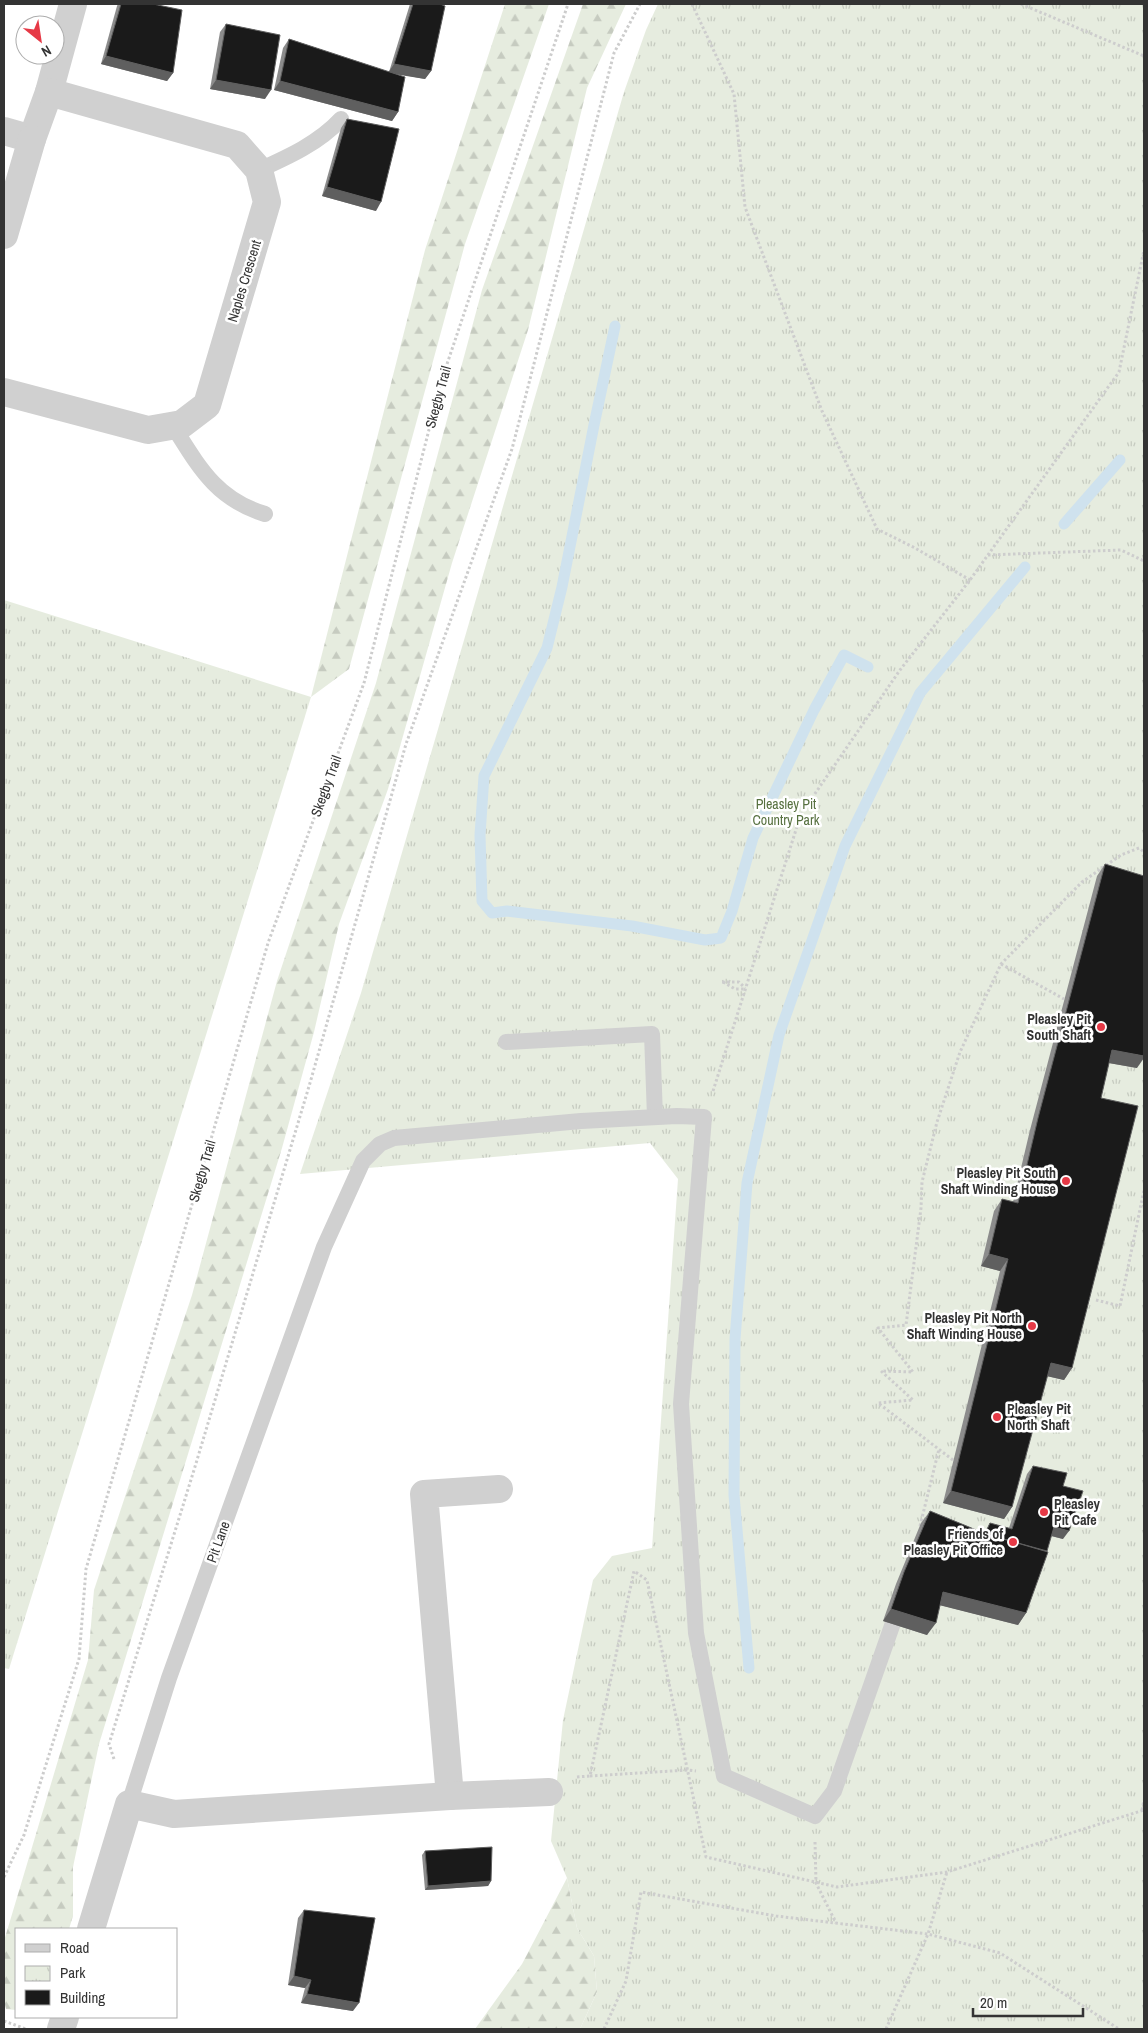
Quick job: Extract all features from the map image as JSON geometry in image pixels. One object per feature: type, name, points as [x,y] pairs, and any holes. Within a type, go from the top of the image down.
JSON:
[{"type":"street","points":[[4,234],[32,139],[49,92],[73,4]]},
{"type":"street","name":"Naples Crescent","points":[[4,392],[148,430],[182,424],[207,405],[267,202],[259,170],[237,145],[49,92]]},
{"type":"street","points":[[4,131],[32,139]]},
{"type":"street","points":[[450,1796],[424,1494],[500,1489]]},
{"type":"street","points":[[129,1804],[174,1814],[450,1796],[549,1792]]},
{"type":"street","name":"Pit Lane","points":[[91,1928],[129,1804]]},
{"type":"lane","points":[[259,170],[305,147],[332,129],[341,119]]},
{"type":"lane","points":[[173,426],[199,467],[218,487],[245,508],[265,514]]},
{"type":"lane","points":[[506,1042],[652,1034],[655,1117],[704,1117],[681,1404],[696,1634],[724,1776],[815,1816],[834,1791],[902,1599]]},
{"type":"lane","name":"Pit Lane","points":[[129,1804],[169,1678],[324,1247],[363,1161],[380,1144],[394,1138],[581,1121],[655,1117]]},
{"type":"path","name":"Skegby Trail","points":[[4,1877],[24,1835],[79,1659],[86,1569],[268,943],[364,683],[442,379],[568,4]]},
{"type":"path","points":[[129,1804],[109,1744],[194,1470],[310,1083],[406,744],[512,450],[614,53],[640,4]]},
{"type":"path","points":[[692,4],[734,94],[745,208],[822,411],[878,529],[970,580]]},
{"type":"path","points":[[1021,4],[1144,56]]},
{"type":"path","points":[[704,1117],[801,814],[900,670],[970,580],[1119,372],[1144,250]]},
{"type":"path","points":[[987,555],[1121,550],[1144,562]]},
{"type":"path","points":[[954,1460],[878,1403],[913,1400],[881,1372],[913,1372],[878,1328],[906,1325],[921,1208],[922,1182],[935,1130],[960,1052],[1001,964],[1082,882],[1121,855],[1139,848],[1144,852]]},
{"type":"path","points":[[1001,964],[1064,1000]]},
{"type":"path","points":[[722,982],[740,982],[745,989],[735,989],[722,982]]},
{"type":"path","points":[[1096,1300],[1120,1306],[1144,1190]]},
{"type":"path","points":[[919,1532],[940,1449]]},
{"type":"path","points":[[590,1776],[634,1571],[647,1580],[706,1857],[837,1887],[947,1872],[1143,1810],[1144,1800]]},
{"type":"path","points":[[549,1792],[566,1778],[688,1770]]},
{"type":"path","points":[[815,1816],[816,1883],[837,1924]]},
{"type":"path","points":[[886,2029],[928,1934],[947,1872]]},
{"type":"path","points":[[604,2029],[626,1981],[641,1892],[776,1916],[928,1934],[1000,1953],[1119,2029]]},
{"type":"path","points":[[4,2022],[26,2029]]},
{"type":"green space","points":[[505,4],[549,4],[465,244],[349,669],[311,697],[425,250]]},
{"type":"green space","points":[[583,4],[626,4],[587,88],[528,330],[452,563],[388,789],[339,924],[314,1032],[282,1148],[99,1744],[73,1867],[73,1916],[69,1928],[15,1928],[15,2010],[6,2009],[4,2001],[4,1941],[88,1660],[94,1590],[192,1295],[277,981],[376,683],[482,290]]},
{"type":"green space","name":"Pleasley Pit Country Park","points":[[658,4],[1144,4],[1144,2029],[580,2029],[597,1992],[594,1956],[577,1928],[567,1878],[551,1841],[563,1720],[593,1580],[612,1556],[652,1548],[678,1179],[650,1143],[300,1174],[361,993],[624,92],[646,30]]},
{"type":"green space","points":[[4,600],[311,697],[9,1669],[4,1668]]},
{"type":"green space","points":[[567,1878],[577,1928],[594,1956],[597,1992],[580,2029],[475,2029],[522,1964]]},
{"type":"building","points":[[121,4],[153,4],[182,10],[173,73],[106,56]]},
{"type":"building","points":[[413,4],[440,4],[445,6],[431,71],[394,64]]},
{"type":"building","points":[[226,24],[280,35],[271,90],[216,80]]},
{"type":"building","points":[[289,39],[405,77],[398,112],[280,81]]},
{"type":"building","points":[[347,119],[399,129],[381,202],[327,187]]},
{"type":"building","points":[[1105,864],[1144,876],[1144,1056],[1112,1050],[1101,1098],[1138,1106],[1072,1368],[1051,1363],[1012,1507],[951,1491],[1008,1259],[989,1254],[1002,1199],[1018,1203],[1038,1118]]},
{"type":"building","name":"Pleasley Pit Cafe","points":[[1033,1466],[1067,1473],[1063,1486],[1083,1491],[1069,1531],[1054,1527],[1047,1551],[985,1534],[990,1523],[1012,1529]]},
{"type":"building","points":[[930,1511],[986,1534],[1048,1552],[1026,1613],[943,1592],[936,1623],[891,1609],[904,1572]]},
{"type":"building","points":[[492,1847],[491,1881],[428,1886],[425,1851]]},
{"type":"building","points":[[304,1910],[375,1918],[359,2003],[307,1994],[311,1980],[294,1976]]},
{"type":"waterway","points":[[615,326],[562,587],[547,648],[484,776],[480,835],[482,901],[492,913],[507,911],[632,926],[705,940],[721,938],[732,911],[753,838],[814,710],[844,655],[868,667]]},
{"type":"waterway","points":[[1064,524],[1120,460]]},
{"type":"waterway","points":[[749,1668],[734,1495],[735,1339],[747,1183],[779,1035],[845,846],[920,693],[1025,567]]},
{"type":"place","name":"Pleasley Pit South Shaft","points":[[1101,1027]]},
{"type":"place","name":"Pleasley Pit South Shaft Winding House","points":[[1066,1181]]},
{"type":"place","name":"Pleasley Pit North Shaft Winding House","points":[[1032,1326]]},
{"type":"place","name":"Pleasley Pit North Shaft","points":[[997,1417]]},
{"type":"place","name":"Pleasley Pit Cafe","points":[[1044,1512]]},
{"type":"place","name":"Friends of Pleasley Pit Office","points":[[1013,1542]]}]
